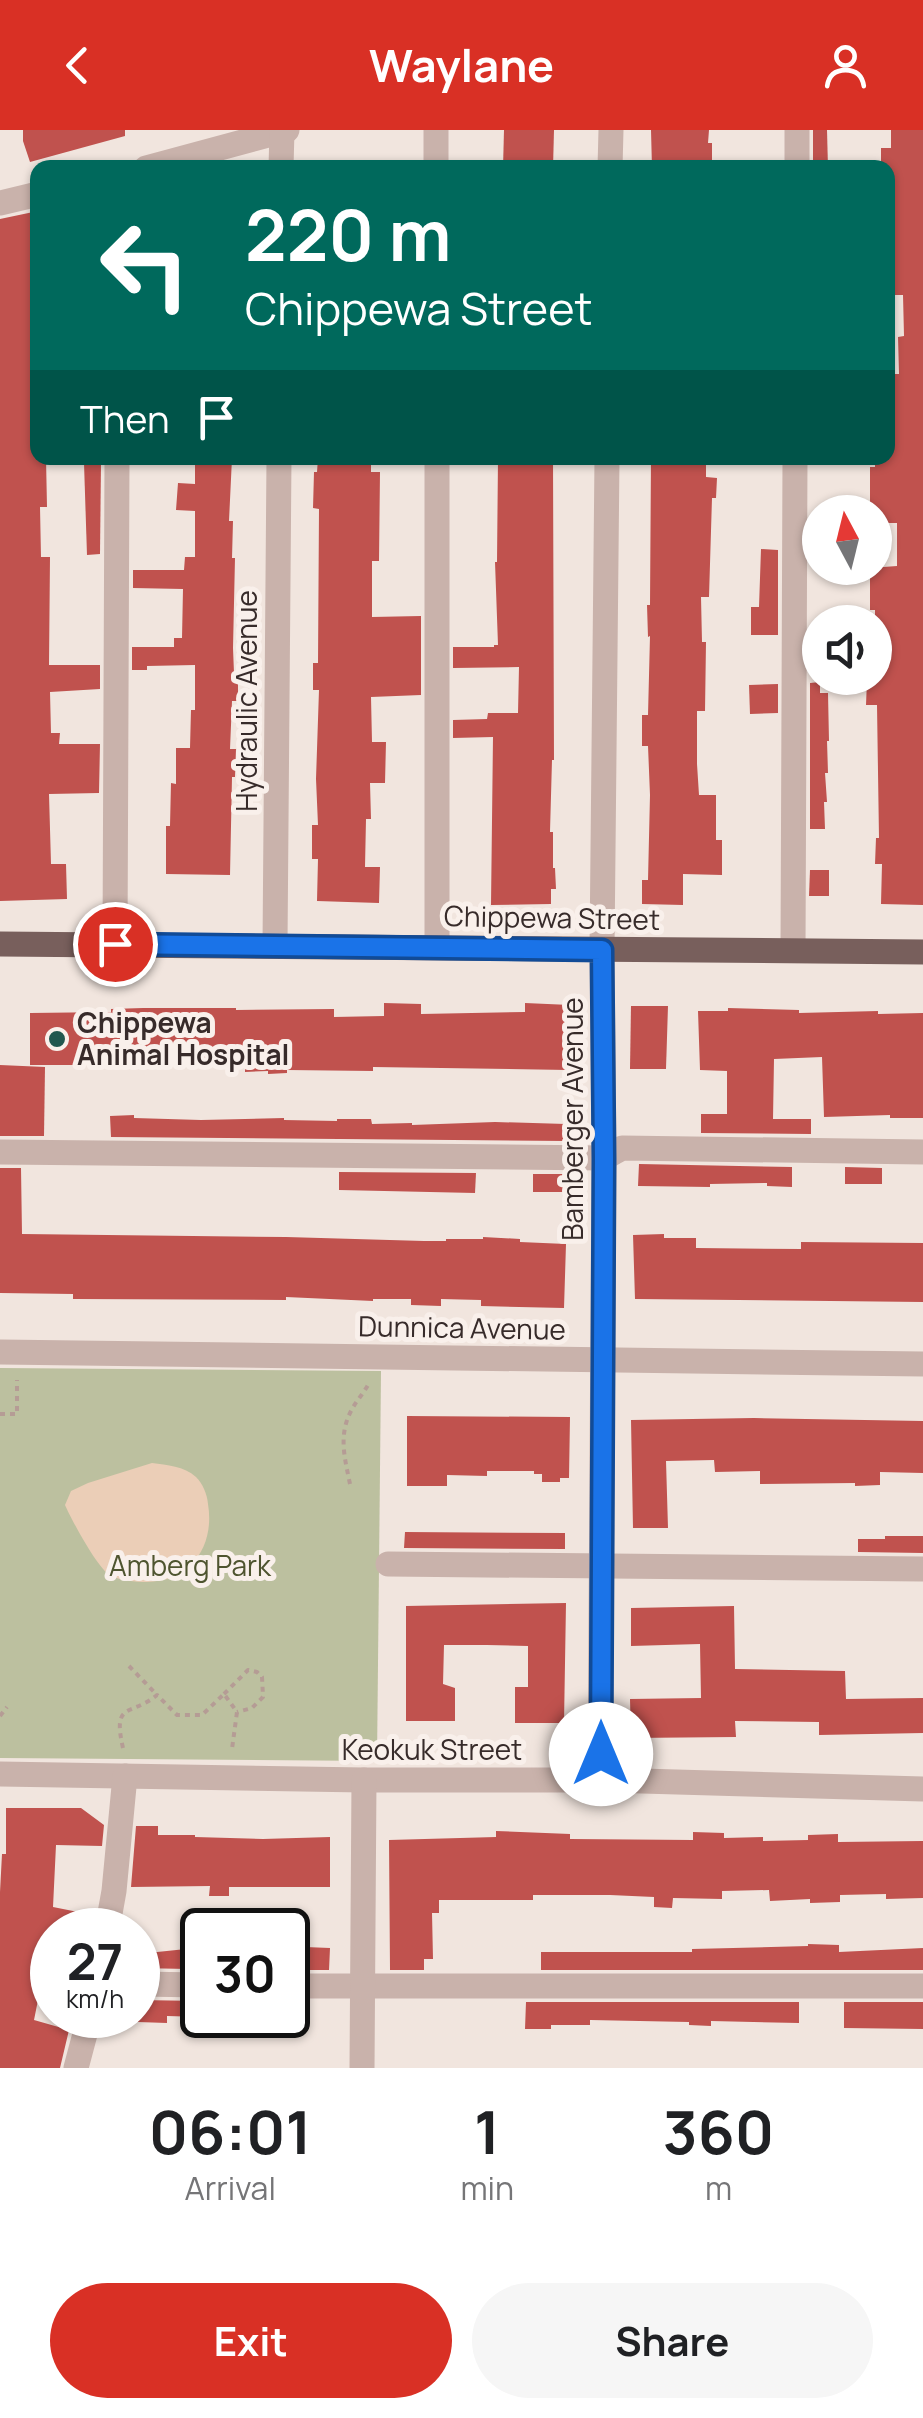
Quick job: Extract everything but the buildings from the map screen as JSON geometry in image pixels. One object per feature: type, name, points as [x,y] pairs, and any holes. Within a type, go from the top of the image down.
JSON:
[{"type":"main road","name":"Chippewa Street","points":[[0,944],[923,952]]},
{"type":"street","points":[[175,160],[284,130],[282,160]]},
{"type":"street","points":[[436,130],[436,160]]},
{"type":"street","points":[[610,130],[610,160]]},
{"type":"street","points":[[797,160],[798,130]]},
{"type":"street","points":[[0,203],[30,196]]},
{"type":"street","points":[[115,944],[118,465]]},
{"type":"street","name":"Hydraulic Avenue","points":[[275,945],[279,465]]},
{"type":"street","points":[[436,465],[437,947]]},
{"type":"street","name":"Bamberger Avenue","points":[[600,1780],[607,465]]},
{"type":"street","points":[[792,950],[796,465]]},
{"type":"street","points":[[0,1152],[604,1158],[622,1148],[923,1152]]},
{"type":"street","name":"Dunnica Avenue","points":[[0,1352],[923,1364]]},
{"type":"street","points":[[388,1564],[923,1569]]},
{"type":"street","name":"Keokuk Street","points":[[0,1774],[600,1780],[923,1789]]},
{"type":"street","points":[[111,1908],[125,1776]]},
{"type":"street","points":[[362,2068],[364,1780]]},
{"type":"street","points":[[310,1986],[923,1986]]},
{"type":"street","points":[[76,2068],[84,2038]]},
{"type":"path","points":[[0,1414],[17,1414],[17,1380]]},
{"type":"path","points":[[350,1484],[344,1464],[344,1429],[370,1383]]},
{"type":"path","points":[[128,1666],[177,1714],[202,1715],[248,1670],[257,1672],[262,1677],[263,1697],[252,1708],[237,1712]]},
{"type":"path","points":[[224,1694],[237,1712],[232,1748]]},
{"type":"path","points":[[123,1748],[119,1725],[124,1712],[158,1695]]},
{"type":"path","points":[[0,1716],[7,1707]]},
{"type":"green space","name":"Amberg Park","points":[[0,1368],[381,1371],[377,1761],[0,1758]]},
{"type":"sand","points":[[152,1463],[181,1468],[198,1480],[207,1500],[208,1534],[197,1558],[176,1575],[147,1582],[119,1579],[99,1564],[65,1505],[71,1491]]},
{"type":"place","name":"Chippewa Animal Hospital","points":[[57,1039]]},
{"type":"route","points":[[115,944],[602,950],[601,1754]]}]
